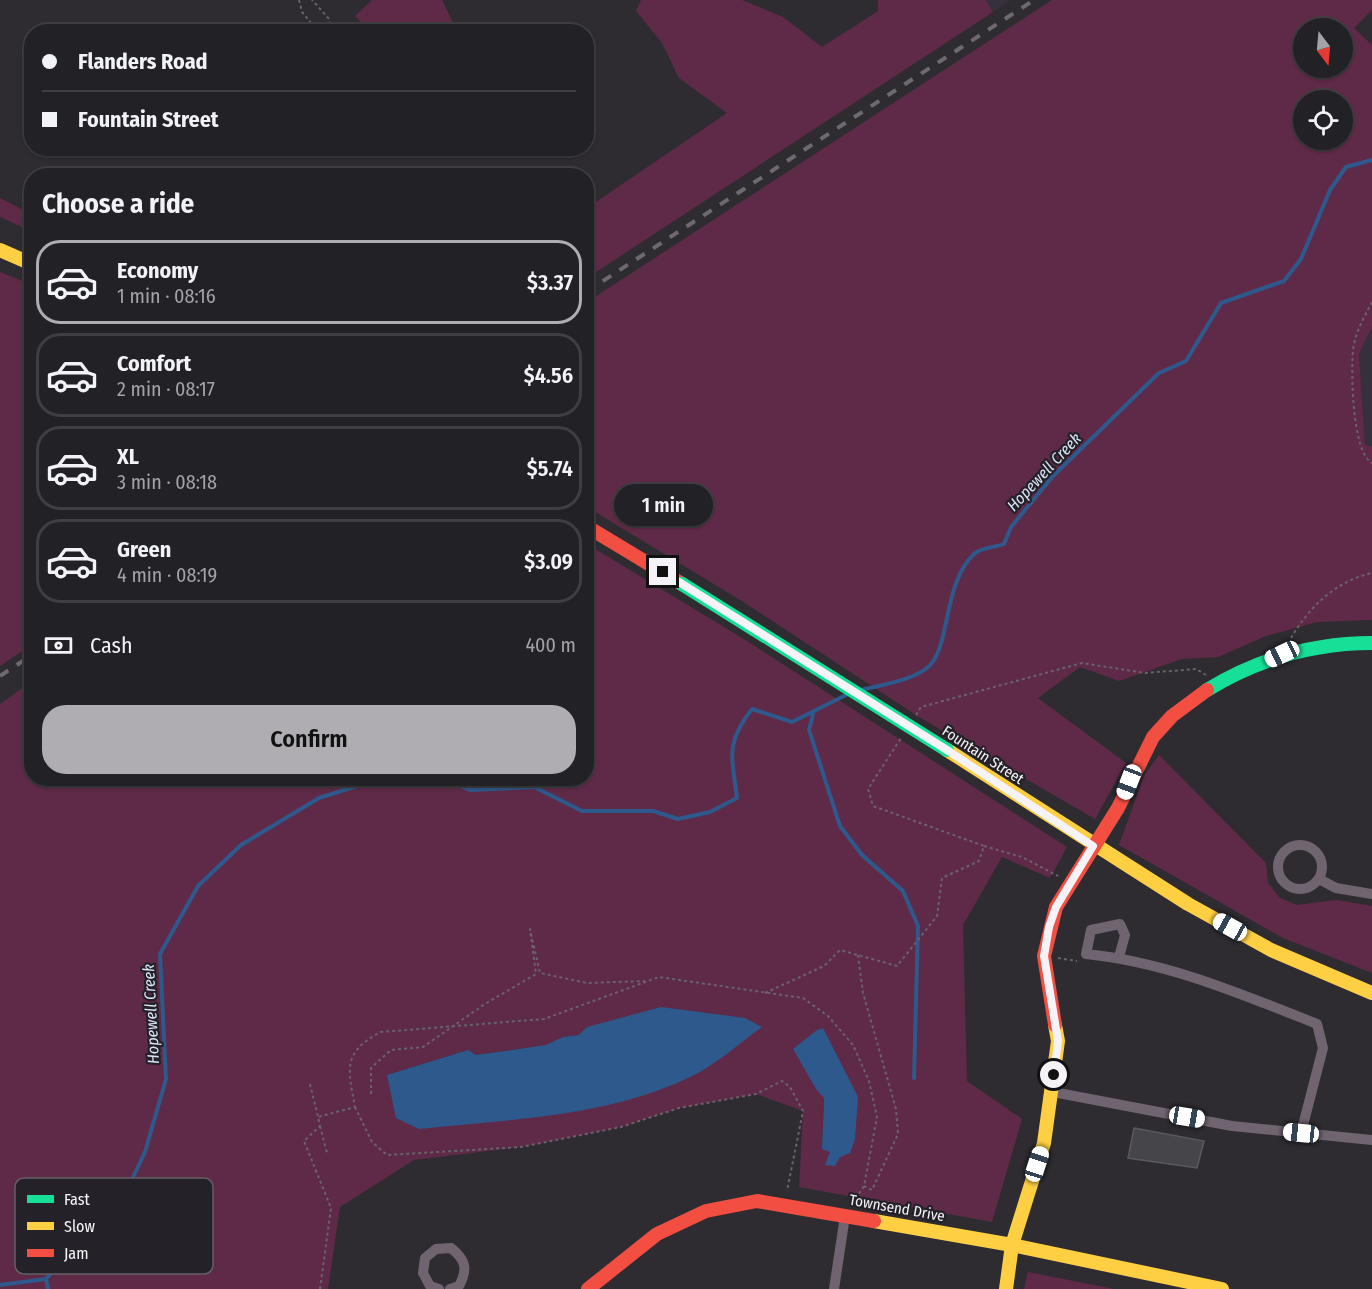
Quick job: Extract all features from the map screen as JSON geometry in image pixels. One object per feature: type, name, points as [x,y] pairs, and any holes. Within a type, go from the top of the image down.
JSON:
[{"type":"street","points":[[0,250],[24,260]]},
{"type":"street","name":"Fountain Street","points":[[594,531],[947,750],[1093,846],[1188,904],[1271,950],[1372,993]]},
{"type":"street","points":[[1006,1289],[1012,1245],[1044,1143],[1053,1092],[1058,1041],[1044,956],[1049,927],[1056,907],[1121,802],[1137,761],[1154,736],[1178,712],[1218,683],[1282,654],[1350,641],[1372,643]]},
{"type":"street","points":[[1300,844],[1314,850],[1322,863],[1319,879],[1307,889],[1292,889],[1280,879],[1277,864],[1285,850],[1300,844]]},
{"type":"street","points":[[1319,879],[1336,888],[1372,894]]},
{"type":"street","points":[[1119,957],[1125,934],[1120,924],[1091,930],[1086,954],[1119,957],[1208,980],[1317,1024],[1323,1048],[1301,1133]]},
{"type":"street","points":[[1053,1092],[1232,1126],[1372,1140]]},
{"type":"street","name":"Townsend Drive","points":[[588,1289],[657,1234],[706,1211],[757,1201],[1012,1245],[1222,1289]]},
{"type":"street","points":[[834,1289],[844,1215]]},
{"type":"street","points":[[439,1289],[430,1286],[423,1273],[425,1258],[436,1249],[451,1248],[463,1258],[466,1272],[457,1288]]},
{"type":"path","points":[[299,0],[302,12],[312,24]]},
{"type":"path","points":[[312,0],[330,20],[330,24]]},
{"type":"path","points":[[1372,302],[1361,322],[1353,350],[1357,438],[1366,460],[1372,463]]},
{"type":"path","points":[[1282,654],[1301,620],[1335,587],[1353,577],[1372,573]]},
{"type":"path","points":[[915,716],[921,707],[1082,663],[1145,673],[1196,669],[1218,683]]},
{"type":"path","points":[[904,734],[868,789],[873,806],[984,846],[1022,857],[1071,883]]},
{"type":"path","points":[[765,993],[824,966],[840,950],[897,966],[937,916],[942,878],[979,861],[984,846]]},
{"type":"path","points":[[538,973],[530,929],[538,973]]},
{"type":"path","points":[[1044,956],[1078,961],[1086,954]]},
{"type":"path","points":[[858,955],[863,993],[897,1109],[898,1134],[872,1190],[864,1186]]},
{"type":"path","points":[[371,1094],[371,1068],[380,1057],[391,1050],[423,1047],[485,1004],[538,973],[588,983],[648,981]]},
{"type":"path","points":[[784,1206],[803,1111],[790,1087],[782,1081],[756,1094],[679,1108],[621,1127],[521,1147],[387,1155],[372,1142],[355,1107],[348,1066],[354,1052],[367,1040],[381,1032],[544,1019],[659,977],[803,998],[828,1016],[853,1045],[869,1081],[877,1117],[864,1186],[844,1215]]},
{"type":"path","points":[[310,1084],[327,1153]]},
{"type":"path","points":[[318,1117],[355,1107]]},
{"type":"path","points":[[320,1126],[304,1141],[331,1208],[320,1289]]},
{"type":"shaded area","points":[[372,0],[442,0],[454,24],[362,24],[355,16]]},
{"type":"shaded area","points":[[641,0],[742,0],[783,17],[822,47],[878,11],[878,0],[986,0],[993,12],[594,273],[594,203],[727,113],[679,78],[662,43],[636,11]]},
{"type":"shaded area","points":[[986,0],[1011,0],[993,12]]},
{"type":"shaded area","points":[[1052,0],[1372,0],[1372,10],[1354,28],[1372,45],[1372,327],[1359,354],[1365,445],[1372,446],[1372,620],[1317,622],[1266,636],[1218,657],[1182,659],[1119,681],[1080,667],[1038,698],[1126,763],[1095,819],[919,717],[745,603],[594,511],[594,297]]},
{"type":"shaded area","points":[[0,198],[24,210],[24,228],[0,217]]},
{"type":"shaded area","points":[[0,272],[24,282],[24,650],[0,666]]},
{"type":"shaded area","points":[[1372,327],[1372,446],[1365,445],[1359,354]]},
{"type":"shaded area","points":[[594,548],[747,641],[1067,847],[1050,878],[1002,857],[963,925],[967,1081],[1022,1119],[992,1222],[799,1187],[803,1111],[756,1094],[679,1108],[621,1127],[521,1147],[414,1160],[340,1207],[328,1289],[0,1289],[0,704],[24,687],[24,786],[594,786]],"holes":[[[761,1027],[699,1072],[662,1089],[387,1075],[468,1050],[476,1055],[547,1045],[563,1037]],[[824,1098],[835,1166],[830,1152],[822,1148]]]},
{"type":"shaded area","points":[[1159,755],[1266,863],[1268,883],[1280,898],[1297,905],[1337,900],[1372,906],[1372,973],[1283,938],[1119,845],[1144,776]]},
{"type":"shaded area","points":[[1028,1272],[1114,1289],[1024,1289]]},
{"type":"water","points":[[661,1007],[745,1018],[762,1027],[698,1073],[665,1088],[632,1099],[562,1114],[419,1129],[396,1118],[387,1075],[468,1050],[476,1055],[546,1045],[563,1037],[579,1035],[587,1027]]},
{"type":"water","points":[[823,1028],[858,1097],[855,1139],[850,1153],[840,1157],[835,1166],[825,1165],[830,1152],[822,1149],[824,1098],[816,1089],[793,1049],[817,1030]]},
{"type":"building","points":[[1134,1128],[1204,1141],[1197,1168],[1128,1158]]},
{"type":"waterway","name":"Hopewell Creek","points":[[861,690],[904,679],[927,668],[935,659],[940,647],[957,582],[964,567],[974,554],[1004,544],[1011,527],[1053,476],[1159,373],[1186,361],[1221,303],[1284,281],[1301,259],[1330,190],[1346,167],[1372,160]]},
{"type":"waterway","name":"Hopewell Creek","points":[[460,786],[470,790],[534,787],[582,811],[653,811],[678,819],[710,812],[737,798],[732,751],[738,731],[752,709],[792,722],[848,694]]},
{"type":"waterway","points":[[813,714],[809,730],[840,826],[862,855],[903,891],[918,926],[914,1078]]},
{"type":"waterway","name":"Hopewell Creek","points":[[133,1178],[145,1152],[166,1079],[160,954],[198,886],[241,845],[319,798],[357,786]]},
{"type":"waterway","name":"Hopewell Creek","points":[[48,1289],[46,1279],[50,1274]]},
{"type":"waterway","points":[[0,1285],[46,1279]]},
{"type":"railway","points":[[594,287],[1034,0]]},
{"type":"railway","points":[[0,676],[24,660]]},
{"type":"traffic: fast","points":[[682,584],[947,750]]},
{"type":"traffic: fast","points":[[1207,690],[1246,670],[1286,655],[1328,646],[1372,643]]},
{"type":"traffic: slow","points":[[0,250],[24,260]]},
{"type":"traffic: slow","points":[[947,750],[1188,904],[1271,950],[1372,993]]},
{"type":"traffic: slow","points":[[1006,1289],[1012,1245],[1044,1143],[1058,1041],[1055,1025]]},
{"type":"traffic: slow","points":[[874,1221],[1012,1245],[1222,1289]]},
{"type":"traffic: jam","points":[[594,531],[682,584]]},
{"type":"traffic: jam","points":[[1055,1025],[1044,956],[1056,907],[1118,808],[1153,737],[1172,716],[1207,690]]},
{"type":"traffic: jam","points":[[588,1289],[657,1234],[706,1211],[757,1201],[874,1221]]},
{"type":"route","points":[[663,572],[947,750],[1093,846],[1056,907],[1049,927],[1044,956],[1058,1041],[1054,1075]]}]
